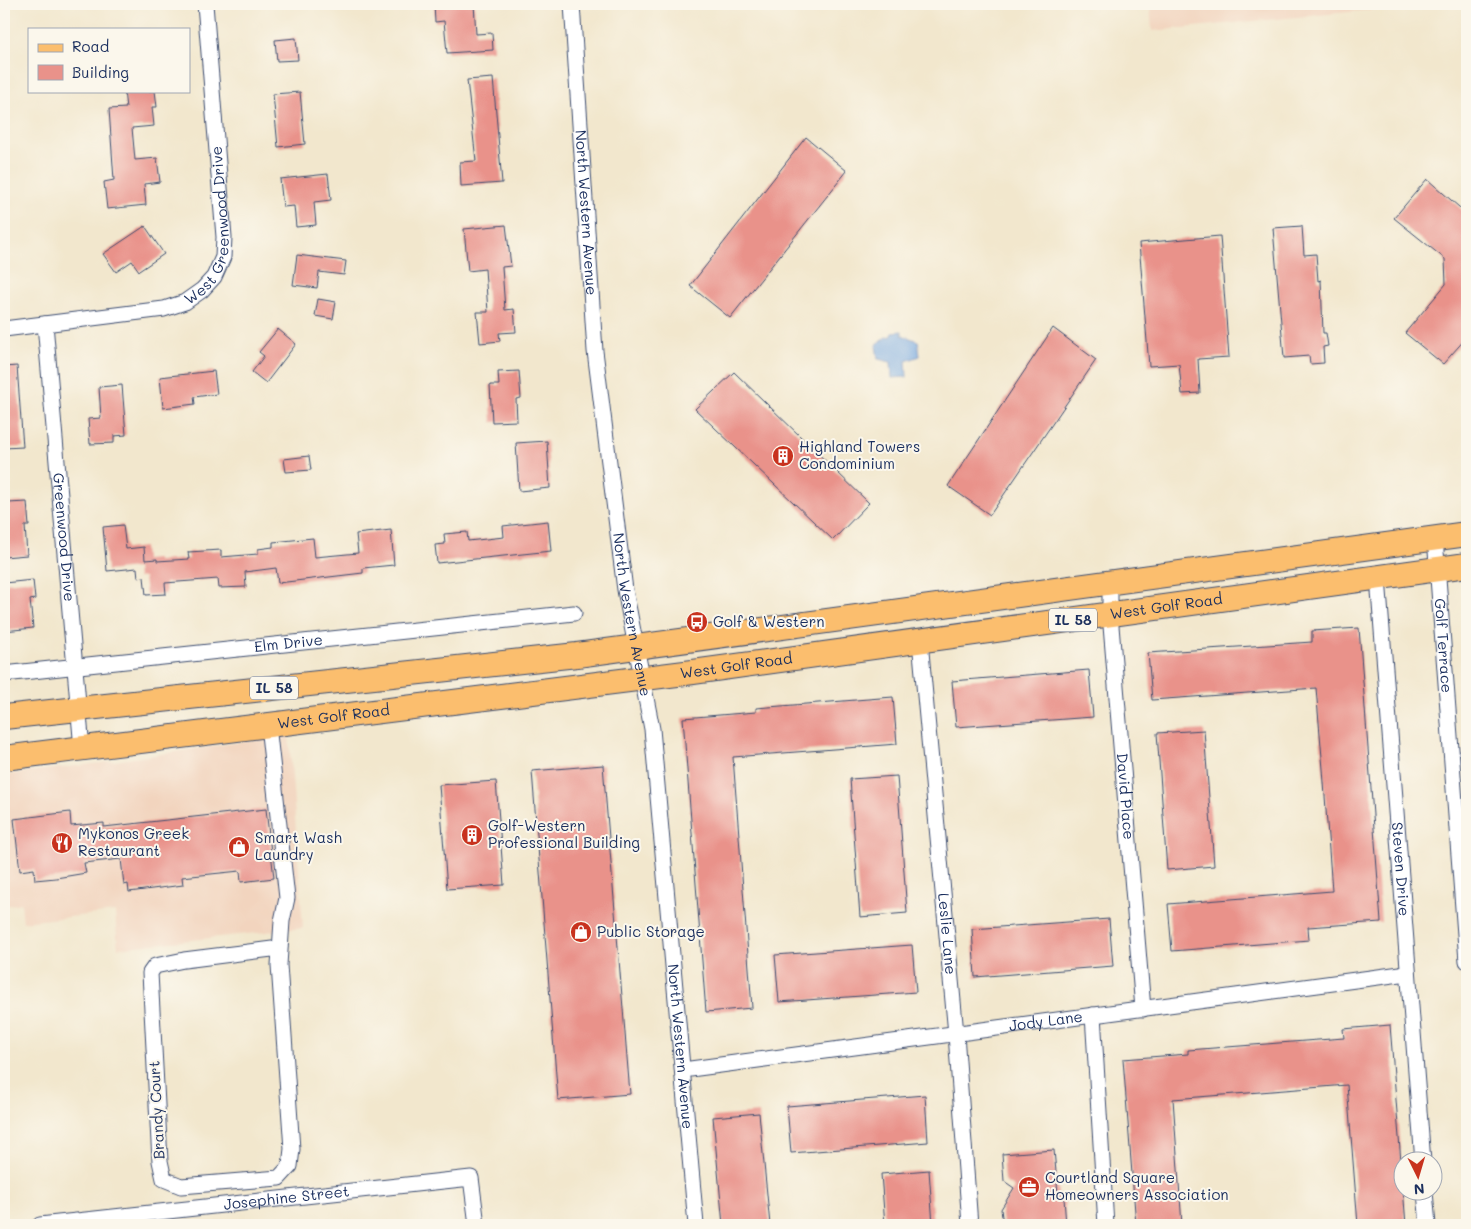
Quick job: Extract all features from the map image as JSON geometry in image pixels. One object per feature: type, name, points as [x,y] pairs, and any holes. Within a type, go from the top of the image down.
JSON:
[{"type":"main road","name":"West Golf Road","points":[[4,717],[636,648],[1467,534]]},
{"type":"main road","name":"West Golf Road","points":[[4,758],[642,679],[1467,565]]},
{"type":"street","name":"West Greenwood Drive","points":[[4,329],[164,309],[185,302],[202,290],[214,277],[223,257],[224,237],[205,4]]},
{"type":"street","name":"North Western Avenue","points":[[572,4],[595,351],[625,590],[652,729],[696,1225]]},
{"type":"street","name":"Greenwood Drive","points":[[46,324],[82,749]]},
{"type":"street","name":"Golf Terrace","points":[[1435,538],[1467,961]]},
{"type":"street","name":"Steven Drive","points":[[1378,578],[1422,1152]]},
{"type":"street","name":"David Place","points":[[1110,583],[1110,614],[1142,1009]]},
{"type":"street","name":"Elm Drive","points":[[4,674],[574,613]]},
{"type":"street","name":"Leslie Lane","points":[[920,641],[956,1034],[970,1225]]},
{"type":"street","name":"Brandy Court","points":[[268,725],[287,898],[282,921],[279,964],[292,1149],[290,1166],[279,1178],[181,1186],[164,1179],[160,1161],[150,973],[155,966],[184,960],[280,948]]},
{"type":"street","name":"Jody Lane","points":[[683,1070],[1408,973]]},
{"type":"street","points":[[1092,1016],[1106,1225]]},
{"type":"street","name":"Josephine Street","points":[[40,1225],[471,1178],[477,1225]]},
{"type":"street","points":[[1426,1202],[1428,1225]]},
{"type":"shaded area","points":[[1150,4],[1431,4],[1152,31]]},
{"type":"shaded area","points":[[289,735],[303,928],[118,948],[115,912],[23,922],[21,903],[4,906],[4,775],[102,763]]},
{"type":"water","points":[[902,331],[902,335],[918,341],[920,356],[906,361],[907,377],[892,378],[891,362],[878,359],[876,345],[886,337],[892,336],[893,332]]},
{"type":"building","points":[[434,4],[474,4],[476,34],[492,33],[493,50],[447,53],[444,21],[435,22]]},
{"type":"building","points":[[296,38],[298,60],[277,61],[275,40]]},
{"type":"building","points":[[493,78],[502,183],[461,186],[460,162],[476,161],[467,80]]},
{"type":"building","points":[[124,92],[155,92],[157,107],[152,107],[154,126],[132,128],[135,160],[157,158],[160,182],[144,184],[146,205],[107,209],[104,182],[114,180],[109,109],[126,108]]},
{"type":"building","points":[[300,92],[305,144],[278,147],[273,94]]},
{"type":"building","points":[[806,137],[847,171],[730,318],[690,286]]},
{"type":"building","points":[[328,174],[331,200],[314,202],[316,225],[296,227],[294,206],[283,207],[280,179]]},
{"type":"building","points":[[1427,179],[1467,214],[1467,337],[1443,364],[1405,333],[1446,284],[1445,259],[1394,218]]},
{"type":"building","points":[[506,225],[511,266],[502,267],[505,310],[514,309],[516,332],[499,333],[500,341],[480,343],[477,312],[488,312],[485,269],[468,271],[464,229]]},
{"type":"building","points":[[145,226],[164,254],[139,271],[132,261],[116,272],[103,254]]},
{"type":"building","points":[[1302,226],[1304,255],[1316,254],[1318,281],[1321,280],[1323,333],[1326,333],[1328,346],[1323,347],[1324,363],[1310,364],[1309,356],[1284,358],[1273,228]]},
{"type":"building","points":[[1220,236],[1229,357],[1198,359],[1200,393],[1182,394],[1179,364],[1149,366],[1139,243]]},
{"type":"building","points":[[297,255],[346,261],[344,275],[319,272],[317,288],[293,285]]},
{"type":"building","points":[[318,299],[336,302],[333,319],[315,316]]},
{"type":"building","name":"Highland Towers Condominium","points":[[1053,328],[1096,360],[990,515],[948,486]]},
{"type":"building","points":[[278,329],[296,344],[266,383],[252,372],[264,356],[259,352]]},
{"type":"building","points":[[17,366],[23,447],[4,448],[4,367]]},
{"type":"building","points":[[214,371],[217,394],[194,397],[195,404],[163,408],[160,377]]},
{"type":"building","points":[[519,371],[521,398],[516,399],[517,421],[492,422],[490,385],[499,385],[498,372]]},
{"type":"building","name":"Highland Towers Condominium","points":[[734,372],[869,503],[833,540],[695,409]]},
{"type":"building","points":[[122,385],[126,435],[114,436],[114,443],[90,444],[88,419],[101,418],[99,387]]},
{"type":"building","points":[[547,441],[550,488],[519,491],[516,443]]},
{"type":"building","points":[[309,456],[311,470],[286,472],[284,459]]},
{"type":"building","points":[[27,502],[29,526],[25,526],[27,555],[4,557],[4,510],[9,509],[8,503]]},
{"type":"building","points":[[548,521],[551,551],[437,563],[435,545],[445,544],[444,534],[467,532],[468,541],[504,537],[503,526]]},
{"type":"building","points":[[123,525],[126,549],[144,547],[145,560],[157,559],[157,561],[189,559],[188,552],[221,550],[221,557],[258,554],[258,549],[273,547],[273,542],[313,538],[315,557],[358,553],[356,534],[391,530],[394,565],[363,568],[363,573],[278,583],[276,568],[245,572],[246,587],[219,588],[218,579],[165,583],[166,594],[146,595],[144,577],[138,578],[137,568],[107,571],[103,527]]},
{"type":"building","points":[[33,580],[35,599],[30,600],[33,628],[4,631],[4,583]]},
{"type":"building","points":[[1359,628],[1381,922],[1308,927],[1309,940],[1172,951],[1168,904],[1332,891],[1323,769],[1316,688],[1152,700],[1148,653],[1312,642],[1312,631]]},
{"type":"building","points":[[1089,670],[1093,717],[956,727],[952,681]]},
{"type":"building","points":[[893,697],[897,744],[733,757],[752,1008],[706,1012],[683,718],[756,712],[756,708]]},
{"type":"building","points":[[1204,730],[1214,866],[1167,870],[1157,733]]},
{"type":"building","name":"Public Storage","points":[[603,765],[630,1094],[558,1100],[532,771]]},
{"type":"building","points":[[897,776],[907,913],[860,917],[850,779]]},
{"type":"building","name":"Golf-Western Professional Building","points":[[496,781],[504,885],[447,889],[439,785]]},
{"type":"building","points":[[266,809],[274,878],[241,882],[240,871],[182,877],[183,885],[129,892],[128,884],[124,885],[121,859],[84,863],[86,873],[56,878],[35,880],[34,869],[20,871],[14,819],[70,812],[71,826],[104,823],[104,827]]},
{"type":"building","points":[[1109,919],[1113,966],[975,977],[972,929]]},
{"type":"building","points":[[912,945],[916,992],[779,1002],[775,955]]},
{"type":"building","points":[[1390,1025],[1400,1152],[1394,1152],[1394,1202],[1404,1202],[1406,1225],[1358,1225],[1347,1085],[1173,1099],[1182,1225],[1136,1225],[1123,1059],[1188,1054],[1188,1050],[1344,1038],[1343,1029]]},
{"type":"building","points":[[925,1095],[928,1142],[791,1153],[787,1106]]},
{"type":"building","points":[[759,1113],[770,1225],[723,1225],[713,1117]]},
{"type":"building","name":"Courtland Square Homeowners Association","points":[[1054,1150],[1058,1194],[1064,1198],[1066,1225],[1003,1225],[1001,1209],[1014,1188],[1004,1181],[1002,1154]]},
{"type":"building","points":[[929,1170],[933,1225],[885,1225],[881,1174]]},
{"type":"place","name":"Highland Towers Condominium","points":[[783,456]]},
{"type":"place","name":"Golf & Western","points":[[697,622]]},
{"type":"place","name":"Golf-Western Professional Building","points":[[472,835]]},
{"type":"place","name":"Mykonos Greek Restaurant","points":[[62,843]]},
{"type":"place","name":"Smart Wash Laundry","points":[[239,847]]},
{"type":"place","name":"Public Storage","points":[[581,932]]},
{"type":"place","name":"Courtland Square Homeowners Association","points":[[1029,1187]]}]
